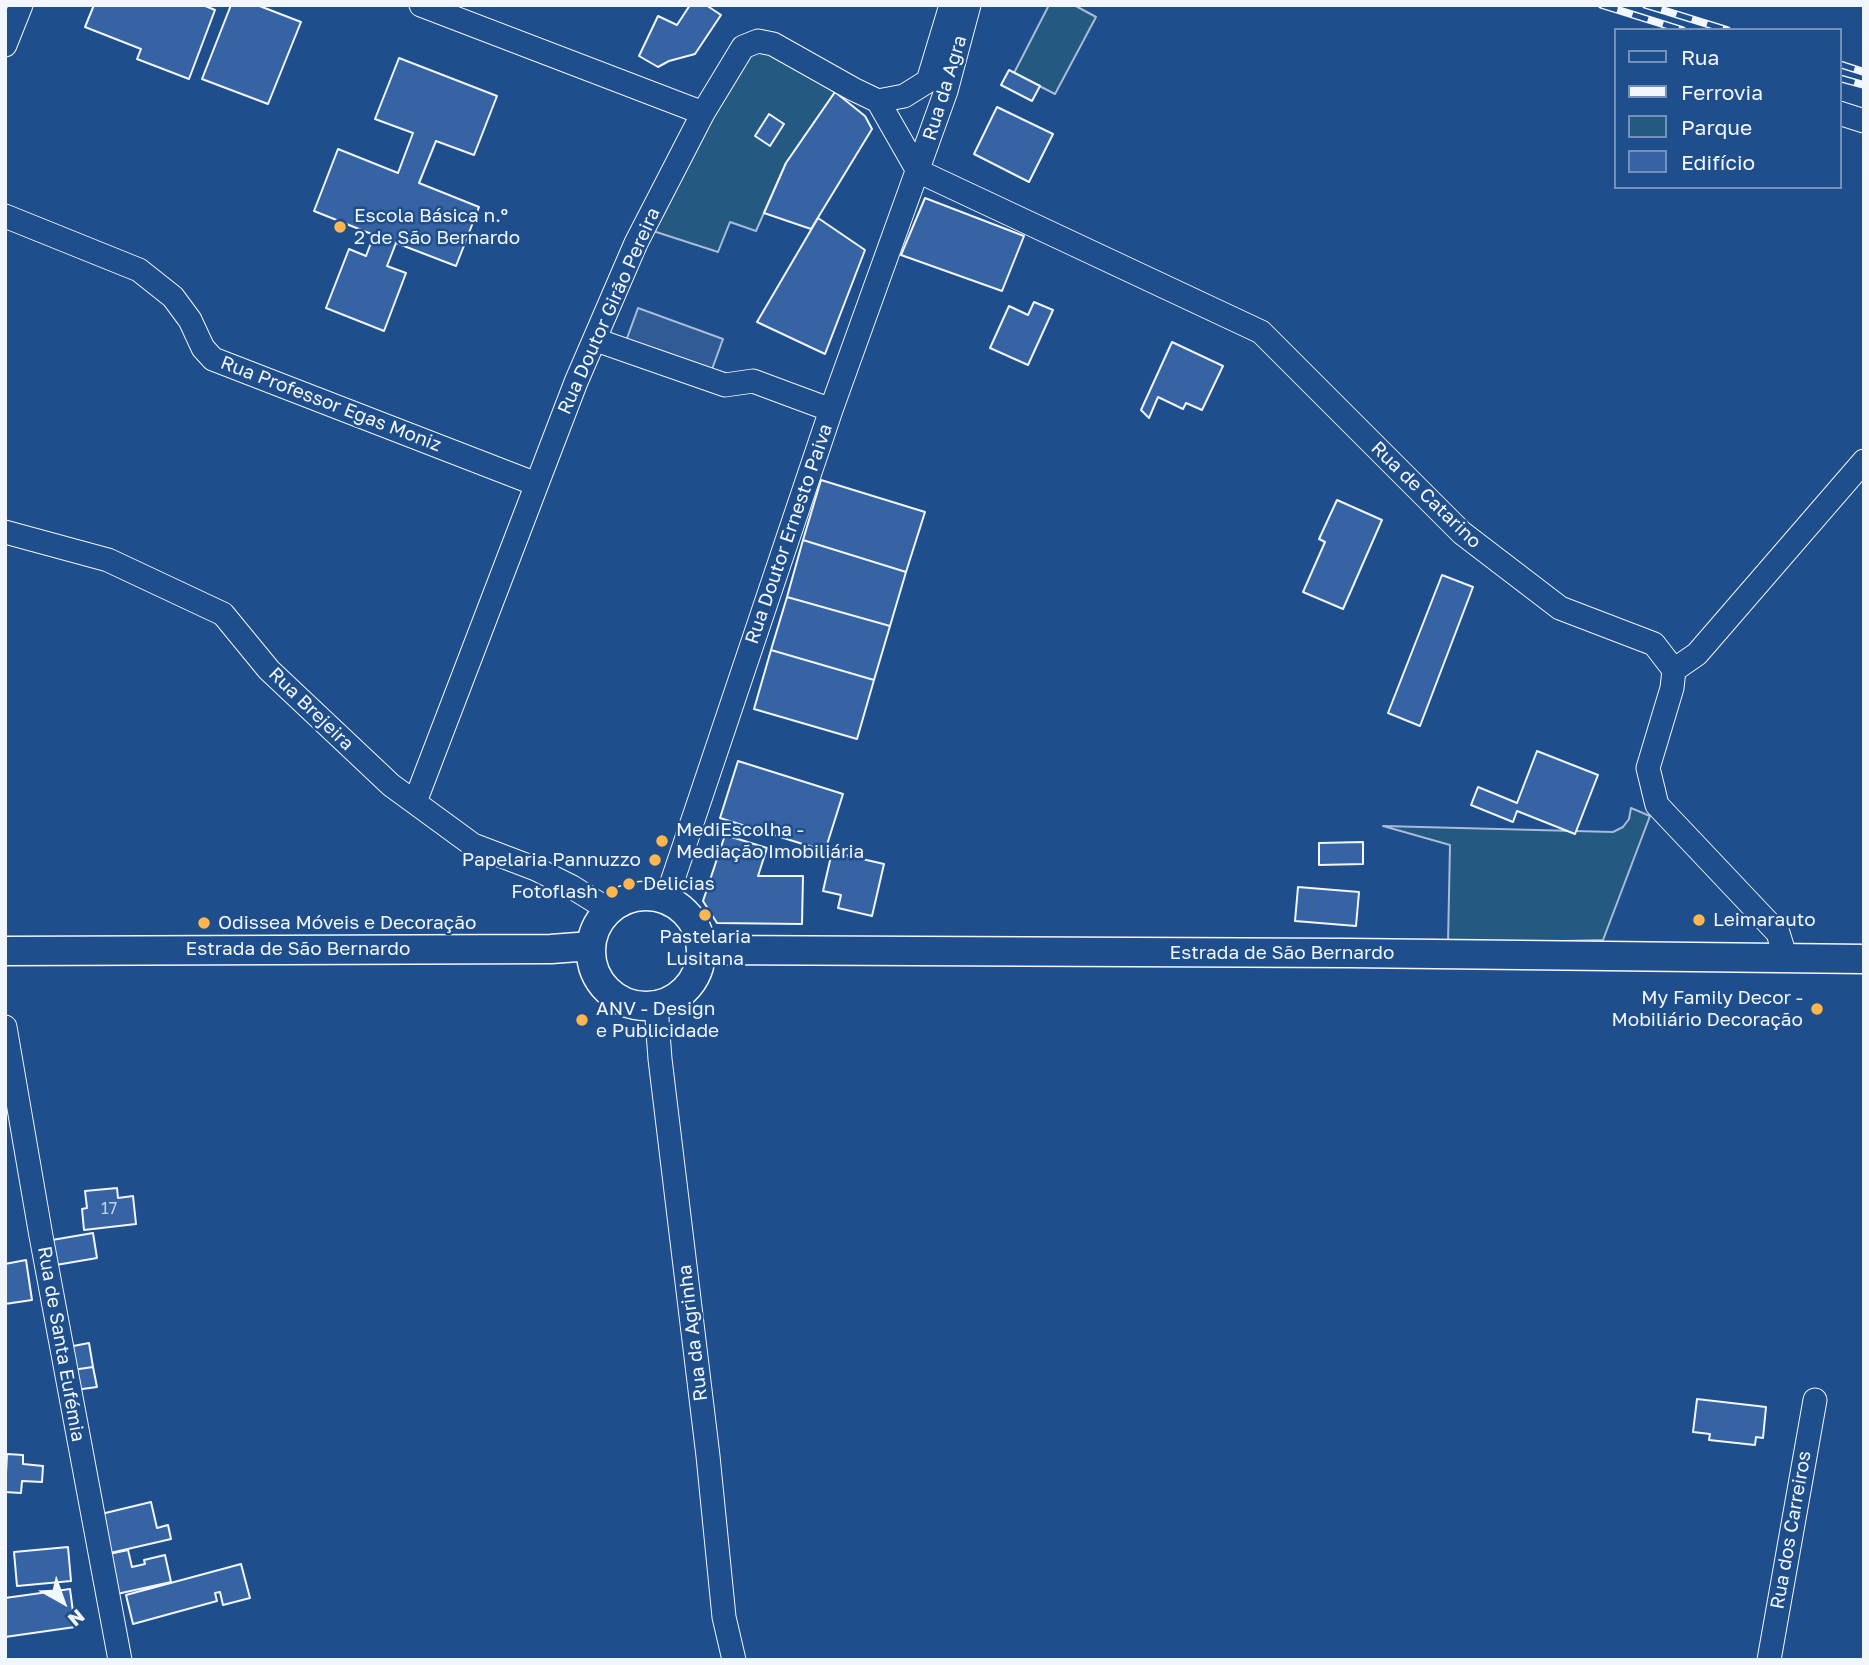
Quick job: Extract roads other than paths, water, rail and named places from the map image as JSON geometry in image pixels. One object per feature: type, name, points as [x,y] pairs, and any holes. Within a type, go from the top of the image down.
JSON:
[{"type":"main road","points":[[651,896],[666,900],[680,908],[691,919],[701,950],[699,965],[688,985],[671,1000],[656,1005],[631,1003],[609,992],[598,978],[592,962],[594,933],[609,911],[621,902],[651,896]]},
{"type":"main road","name":"Estrada de São Bernardo","points":[[5,951],[537,949],[591,946]]},
{"type":"main road","name":"Estrada de São Bernardo","points":[[701,950],[1864,959]]},
{"type":"street","points":[[5,45],[20,5]]},
{"type":"street","points":[[421,5],[703,113]]},
{"type":"street","name":"Rua da Agra","points":[[878,102],[904,96],[928,81],[951,5]]},
{"type":"street","name":"Rua da Agra","points":[[918,171],[946,91],[969,5]]},
{"type":"street","name":"Rua Doutor Girão Pereira","points":[[415,802],[536,484],[636,243],[703,113],[743,47],[758,41],[773,44],[878,102]]},
{"type":"street","points":[[878,102],[918,171]]},
{"type":"street","points":[[1841,114],[1864,121]]},
{"type":"street","name":"Rua Doutor Ernesto Paiva","points":[[666,900],[831,410],[918,171]]},
{"type":"street","name":"Rua de Catarino","points":[[918,171],[1261,332],[1462,533],[1560,608],[1654,644],[1674,670]]},
{"type":"street","name":"Rua Professor Egas Moniz","points":[[5,216],[139,270],[173,297],[190,320],[202,348],[213,359],[536,484]]},
{"type":"street","points":[[596,340],[725,385],[753,381],[831,410]]},
{"type":"street","points":[[1786,959],[1778,933],[1657,805],[1648,768],[1674,670],[1698,654],[1864,461]]},
{"type":"street","name":"Rua Brejeira","points":[[5,532],[108,561],[223,614],[269,670],[391,785],[473,845],[536,869],[572,887],[609,911]]},
{"type":"street","name":"Rua da Agrinha","points":[[656,1005],[724,1617],[734,1660]]},
{"type":"street","name":"Rua de Santa Eufémia","points":[[5,1027],[120,1660]]},
{"type":"street","name":"Rua dos Carreiros","points":[[1769,1660],[1815,1400]]},
{"type":"railway","points":[[1602,5],[1676,28]]},
{"type":"railway","points":[[1646,5],[1721,28]]},
{"type":"railway","points":[[1841,65],[1864,72]]},
{"type":"railway","points":[[1841,79],[1864,85]]},
{"type":"place","name":"Escola Básica n.º 2 de São Bernardo","points":[[340,227]]},
{"type":"place","name":"MediEscolha - Mediação Imobiliária","points":[[662,841]]},
{"type":"place","name":"Papelaria Pannuzzo","points":[[655,860]]},
{"type":"place","name":"Delicias","points":[[629,884]]},
{"type":"place","name":"Fotoflash","points":[[612,892]]},
{"type":"place","name":"Pastelaria Lusitana","points":[[705,915]]},
{"type":"place","name":"Leimarauto","points":[[1699,920]]},
{"type":"place","name":"Odissea Móveis e Decoração","points":[[204,923]]},
{"type":"place","name":"My Family Decor - Mobiliário Decoração","points":[[1817,1009]]},
{"type":"place","name":"ANV - Design e Publicidade","points":[[582,1020]]}]
